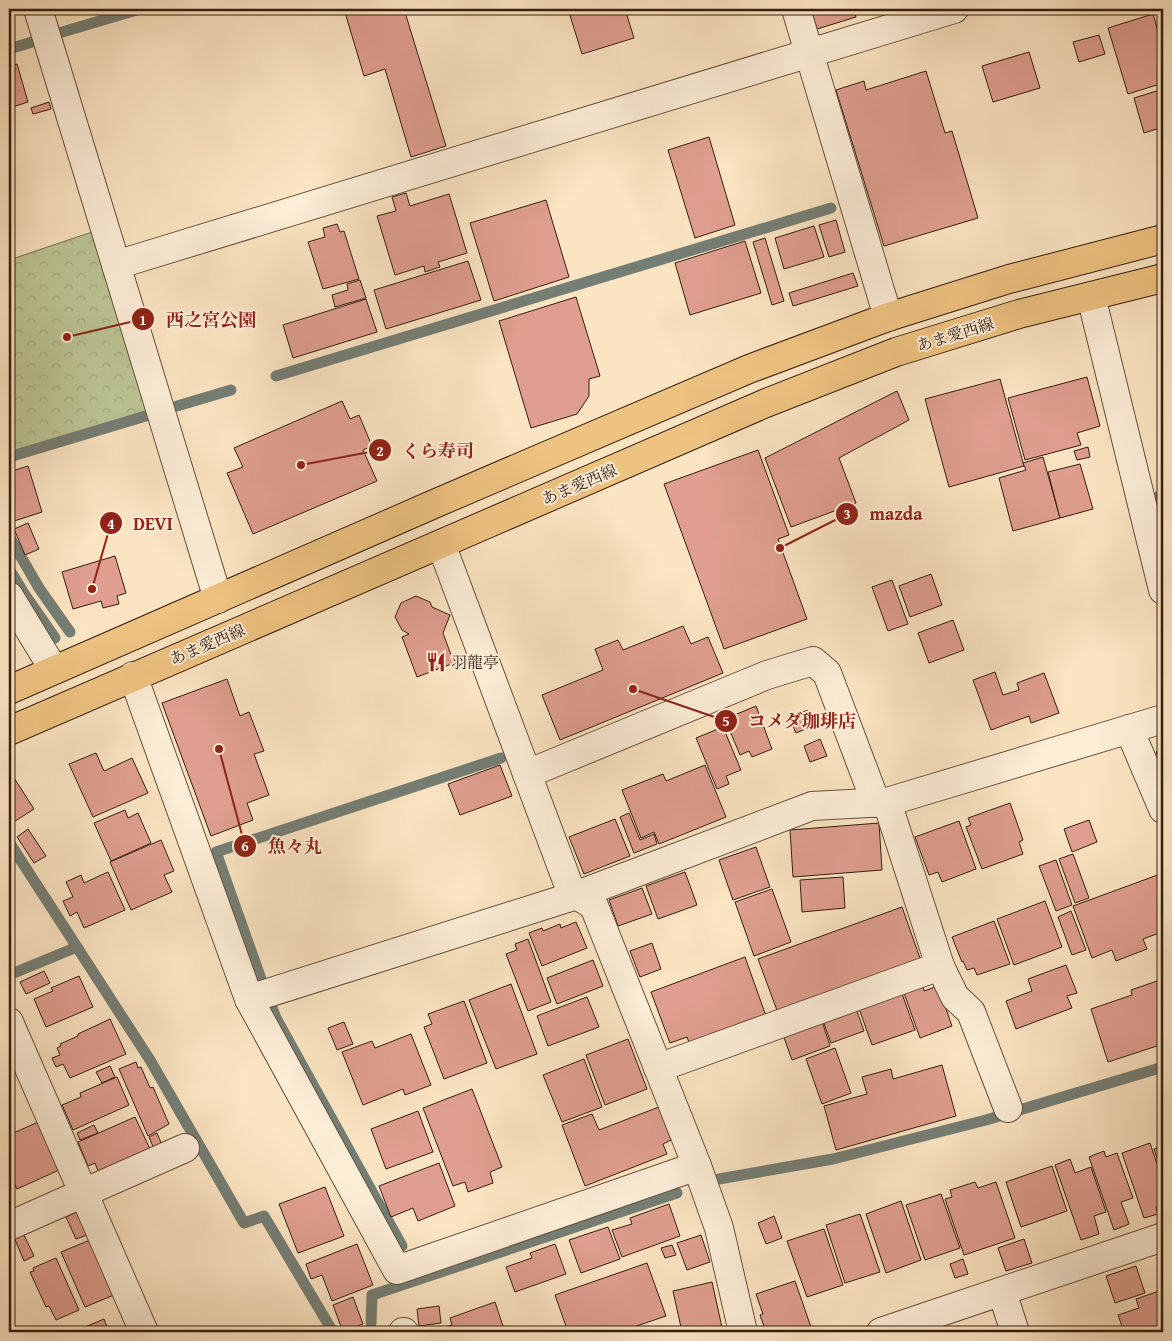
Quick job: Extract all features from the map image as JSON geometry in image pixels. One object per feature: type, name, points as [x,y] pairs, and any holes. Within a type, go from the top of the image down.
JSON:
[{"type":"main road","points":[[9,690],[750,369],[888,317],[1009,278],[1163,239]]},
{"type":"main road","name":"あま愛西線","points":[[9,730],[766,404],[896,352],[1019,314],[1163,278]]},
{"type":"street","points":[[38,9],[218,598]]},
{"type":"street","points":[[796,9],[888,317]]},
{"type":"street","points":[[116,265],[954,9]]},
{"type":"street","points":[[1091,296],[1163,590]]},
{"type":"street","points":[[440,544],[570,886],[577,896],[594,906],[697,1166],[719,1228],[743,1332]]},
{"type":"street","points":[[9,596],[54,670]]},
{"type":"street","points":[[527,774],[767,676],[813,661],[827,673],[881,802],[940,966],[955,997],[970,1012],[1008,1108]]},
{"type":"street","points":[[132,676],[249,999],[397,1270],[697,1166]]},
{"type":"street","points":[[249,999],[577,896],[812,806],[881,802],[1163,719]]},
{"type":"street","points":[[1129,729],[1163,808]]},
{"type":"street","points":[[658,1068],[940,966]]},
{"type":"street","points":[[9,1022],[144,1332]]},
{"type":"street","points":[[9,1226],[185,1148]]},
{"type":"street","points":[[882,1332],[1163,1237]]},
{"type":"street","points":[[1002,1292],[1015,1332]]},
{"type":"green space","points":[[92,232],[148,413],[9,455],[9,260]]},
{"type":"building","points":[[344,9],[404,9],[446,146],[411,157],[385,69],[364,76]]},
{"type":"building","points":[[568,9],[625,9],[634,38],[582,54]]},
{"type":"building","points":[[811,9],[854,9],[856,17],[817,29]]},
{"type":"building","points":[[1153,14],[1163,49],[1163,83],[1128,94],[1108,28]]},
{"type":"building","points":[[1099,35],[1105,54],[1079,62],[1073,42]]},
{"type":"building","points":[[1029,52],[1040,88],[993,102],[982,66]]},
{"type":"building","points":[[17,64],[28,102],[9,108],[9,66]]},
{"type":"building","points":[[926,71],[945,133],[952,131],[978,218],[884,246],[836,90],[864,81],[866,90]]},
{"type":"building","points":[[1163,89],[1163,127],[1144,133],[1134,98]]},
{"type":"building","points":[[49,102],[51,109],[33,114],[31,108]]},
{"type":"building","points":[[709,137],[735,225],[695,238],[668,150]]},
{"type":"building","points":[[406,193],[410,206],[449,194],[467,253],[438,262],[440,267],[425,272],[424,266],[395,275],[377,216],[396,211],[392,197]]},
{"type":"building","points":[[546,200],[569,277],[494,301],[470,223]]},
{"type":"building","points":[[836,220],[845,252],[829,257],[819,225]]},
{"type":"building","points":[[337,224],[340,232],[344,231],[359,279],[323,289],[308,242],[325,237],[323,228]]},
{"type":"building","points":[[814,226],[824,257],[784,269],[775,238]]},
{"type":"building","points":[[765,238],[784,301],[772,305],[753,242]]},
{"type":"building","points":[[745,241],[761,293],[690,315],[675,263]]},
{"type":"building","points":[[468,261],[481,300],[386,329],[374,290]]},
{"type":"building","points":[[853,273],[858,286],[793,306],[789,293]]},
{"type":"building","points":[[360,280],[366,298],[335,307],[332,295],[348,290],[347,284]]},
{"type":"building","points":[[576,297],[600,376],[589,379],[589,396],[577,414],[531,428],[499,321]]},
{"type":"building","points":[[366,299],[377,332],[293,358],[283,325]]},
{"type":"building","points":[[1087,377],[1100,426],[1077,433],[1081,445],[1025,460],[1008,398]]},
{"type":"building","points":[[1000,379],[1024,466],[949,487],[925,399]]},
{"type":"building","points":[[897,391],[909,420],[839,458],[856,503],[791,527],[765,458]]},
{"type":"building","points":[[342,401],[350,419],[359,415],[372,446],[363,450],[377,481],[253,534],[227,473],[243,467],[234,448]]},
{"type":"building","points":[[1088,447],[1090,457],[1077,460],[1074,451]]},
{"type":"building","points":[[758,450],[789,535],[778,539],[807,619],[724,649],[664,484]]},
{"type":"building","points":[[1043,457],[1060,518],[1013,531],[999,478],[1026,470],[1023,463]]},
{"type":"building","points":[[1080,464],[1093,509],[1060,518],[1048,472]]},
{"type":"building","points":[[28,466],[42,512],[11,522],[9,514],[9,472]]},
{"type":"building","points":[[28,523],[39,549],[25,555],[14,529]]},
{"type":"building","points":[[115,556],[126,593],[117,596],[119,604],[103,608],[101,601],[73,609],[62,572]]},
{"type":"building","points":[[931,574],[942,605],[910,617],[899,586]]},
{"type":"building","points":[[892,580],[908,624],[888,631],[872,587]]},
{"type":"building","points":[[416,596],[430,602],[432,607],[450,615],[443,633],[454,663],[417,677],[402,637],[409,634],[402,630],[395,617],[401,603]]},
{"type":"building","points":[[953,620],[964,650],[929,663],[918,633]]},
{"type":"building","points":[[683,626],[691,644],[708,637],[723,673],[560,740],[542,695],[603,670],[595,649],[618,640],[623,650]]},
{"type":"building","points":[[995,672],[1003,695],[1019,690],[1017,683],[1044,673],[1059,713],[1031,723],[1029,716],[991,730],[973,680]]},
{"type":"building","points":[[227,679],[240,716],[249,712],[264,751],[254,754],[269,795],[247,803],[253,820],[211,836],[162,703]]},
{"type":"building","points":[[756,706],[772,749],[752,757],[749,751],[740,755],[725,719]]},
{"type":"building","points":[[808,710],[815,725],[796,733],[789,717]]},
{"type":"building","points":[[723,727],[741,770],[726,776],[729,784],[717,789],[696,738]]},
{"type":"building","points":[[820,739],[827,756],[810,762],[804,746]]},
{"type":"building","points":[[1163,749],[1163,769],[1156,752]]},
{"type":"building","points":[[96,753],[104,771],[132,758],[148,793],[93,817],[69,764]]},
{"type":"building","points":[[500,765],[512,796],[460,815],[448,784]]},
{"type":"building","points":[[705,765],[726,817],[659,844],[654,832],[641,838],[622,790],[663,774],[666,781]]},
{"type":"building","points":[[9,770],[34,809],[9,825]]},
{"type":"building","points":[[1010,803],[1023,840],[1019,842],[1023,854],[982,869],[966,827],[971,825],[968,818]]},
{"type":"building","points":[[125,810],[128,818],[138,813],[151,843],[111,861],[94,823]]},
{"type":"building","points":[[629,813],[640,840],[654,834],[657,844],[634,853],[620,817]]},
{"type":"building","points":[[615,819],[630,856],[584,874],[569,837]]},
{"type":"building","points":[[1089,820],[1097,842],[1072,852],[1064,829]]},
{"type":"building","points":[[959,821],[976,869],[942,882],[938,872],[929,875],[915,837]]},
{"type":"building","points":[[879,823],[882,870],[793,877],[790,830]]},
{"type":"building","points":[[28,829],[46,856],[34,863],[17,837]]},
{"type":"building","points":[[161,840],[174,871],[164,875],[172,892],[131,910],[110,862]]},
{"type":"building","points":[[756,847],[770,887],[733,900],[719,860]]},
{"type":"building","points":[[1073,854],[1089,898],[1075,903],[1059,859]]},
{"type":"building","points":[[1056,860],[1072,905],[1056,911],[1039,866]]},
{"type":"building","points":[[108,872],[125,910],[84,928],[77,912],[70,916],[63,901],[73,897],[66,882],[81,875],[84,883]]},
{"type":"building","points":[[685,872],[697,905],[658,919],[646,886]]},
{"type":"building","points":[[1163,873],[1163,939],[1161,940],[1159,933],[1143,939],[1147,949],[1116,961],[1112,950],[1092,958],[1073,906]]},
{"type":"building","points":[[843,877],[845,908],[802,912],[800,880]]},
{"type":"building","points":[[642,888],[652,914],[618,926],[609,900]]},
{"type":"building","points":[[772,889],[791,942],[754,956],[735,902]]},
{"type":"building","points":[[1045,901],[1062,947],[1014,965],[997,919]]},
{"type":"building","points":[[902,907],[921,961],[778,1013],[758,959]]},
{"type":"building","points":[[1071,911],[1086,950],[1072,955],[1058,917]]},
{"type":"building","points":[[994,921],[1010,964],[977,975],[974,968],[967,970],[952,937]]},
{"type":"building","points":[[576,922],[587,948],[542,966],[529,933],[542,928],[543,931],[560,924],[561,928]]},
{"type":"building","points":[[528,939],[551,1002],[528,1011],[506,954],[517,950],[515,944]]},
{"type":"building","points":[[652,943],[661,969],[640,977],[630,951]]},
{"type":"building","points":[[745,957],[766,1016],[690,1045],[687,1037],[670,1043],[651,992]]},
{"type":"building","points":[[593,960],[603,986],[557,1004],[547,978]]},
{"type":"building","points":[[1066,965],[1077,993],[1067,996],[1072,1008],[1016,1029],[1006,1001],[1032,991],[1028,979]]},
{"type":"building","points":[[44,971],[50,983],[26,994],[20,982]]},
{"type":"building","points":[[79,976],[93,1007],[46,1027],[34,999],[53,991],[51,988]]},
{"type":"building","points":[[1157,981],[1159,986],[1163,985],[1163,1044],[1108,1062],[1091,1009],[1132,995],[1131,990]]},
{"type":"building","points":[[511,984],[537,1054],[496,1069],[469,1000]]},
{"type":"building","points":[[923,986],[924,991],[938,986],[952,1026],[920,1038],[904,993]]},
{"type":"building","points":[[900,988],[915,1030],[872,1045],[857,1003]]},
{"type":"building","points":[[587,997],[599,1027],[548,1046],[537,1016]]},
{"type":"building","points":[[464,1001],[487,1063],[444,1079],[424,1027],[432,1024],[428,1014]]},
{"type":"building","points":[[855,1006],[864,1031],[831,1043],[822,1018]]},
{"type":"building","points":[[821,1018],[830,1046],[792,1060],[782,1032]]},
{"type":"building","points":[[110,1019],[126,1054],[70,1078],[63,1064],[56,1067],[52,1058],[60,1055],[57,1048],[61,1046],[60,1044]]},
{"type":"building","points":[[344,1022],[353,1044],[337,1050],[328,1028]]},
{"type":"building","points":[[411,1034],[431,1085],[405,1095],[403,1089],[363,1105],[342,1052],[372,1041],[375,1048]]},
{"type":"building","points":[[628,1039],[647,1089],[605,1105],[586,1055]]},
{"type":"building","points":[[835,1048],[851,1093],[822,1104],[806,1059]]},
{"type":"building","points":[[584,1059],[602,1107],[562,1122],[543,1075]]},
{"type":"building","points":[[136,1062],[138,1068],[141,1067],[150,1088],[153,1087],[169,1124],[148,1136],[119,1069]]},
{"type":"building","points":[[942,1065],[956,1116],[836,1150],[824,1106],[867,1094],[862,1077],[891,1069],[893,1079]]},
{"type":"building","points":[[110,1066],[115,1077],[102,1083],[96,1072]]},
{"type":"building","points":[[117,1077],[129,1105],[73,1130],[62,1105],[81,1097],[80,1093]]},
{"type":"building","points":[[472,1089],[502,1167],[490,1172],[493,1183],[468,1192],[465,1182],[453,1186],[423,1108]]},
{"type":"building","points":[[659,1107],[671,1140],[663,1144],[667,1154],[585,1186],[562,1125],[592,1114],[599,1130]]},
{"type":"building","points":[[418,1111],[433,1152],[386,1169],[371,1129]]},
{"type":"building","points":[[135,1117],[150,1149],[98,1171],[95,1163],[88,1166],[78,1142]]},
{"type":"building","points":[[38,1122],[59,1170],[17,1189],[9,1171],[9,1135]]},
{"type":"building","points":[[94,1125],[98,1133],[80,1140],[77,1133]]},
{"type":"building","points":[[157,1133],[162,1145],[154,1149],[149,1137]]},
{"type":"building","points":[[1150,1143],[1163,1182],[1163,1205],[1156,1207],[1158,1214],[1144,1218],[1122,1153]]},
{"type":"building","points":[[1163,1146],[1163,1177],[1154,1149]]},
{"type":"building","points":[[1104,1151],[1106,1157],[1117,1153],[1133,1198],[1121,1202],[1129,1224],[1114,1230],[1089,1157]]},
{"type":"building","points":[[1070,1159],[1075,1173],[1091,1167],[1106,1212],[1094,1216],[1099,1234],[1081,1240],[1055,1165]]},
{"type":"building","points":[[439,1163],[455,1206],[418,1221],[413,1208],[391,1217],[379,1186]]},
{"type":"building","points":[[1052,1166],[1067,1211],[1021,1227],[1006,1182]]},
{"type":"building","points":[[975,1182],[978,1188],[996,1182],[1015,1238],[964,1255],[945,1199],[952,1197],[950,1190]]},
{"type":"building","points":[[325,1187],[344,1236],[298,1253],[279,1204]]},
{"type":"building","points":[[941,1194],[960,1248],[925,1260],[906,1205]]},
{"type":"building","points":[[901,1201],[921,1260],[886,1273],[866,1214]]},
{"type":"building","points":[[669,1204],[680,1236],[622,1257],[612,1230],[632,1224],[630,1218]]},
{"type":"building","points":[[77,1212],[87,1235],[76,1239],[66,1217]]},
{"type":"building","points":[[860,1214],[880,1272],[845,1283],[826,1225]]},
{"type":"building","points":[[774,1216],[782,1238],[766,1244],[758,1223]]},
{"type":"building","points":[[608,1227],[620,1259],[581,1273],[569,1240]]},
{"type":"building","points":[[824,1229],[843,1285],[807,1297],[787,1241]]},
{"type":"building","points":[[23,1233],[34,1256],[24,1261],[14,1237]]},
{"type":"building","points":[[701,1235],[710,1262],[687,1270],[677,1243]]},
{"type":"building","points":[[1024,1239],[1032,1263],[1006,1271],[998,1248]]},
{"type":"building","points":[[90,1240],[114,1295],[85,1307],[61,1252]]},
{"type":"building","points":[[357,1244],[373,1285],[332,1301],[322,1275],[311,1279],[306,1264]]},
{"type":"building","points":[[555,1244],[566,1274],[515,1292],[506,1267],[532,1258],[530,1253]]},
{"type":"building","points":[[672,1245],[676,1255],[665,1258],[661,1248]]},
{"type":"building","points":[[56,1258],[79,1310],[56,1320],[49,1306],[46,1307],[30,1272],[34,1271],[33,1268]]},
{"type":"building","points":[[963,1259],[968,1274],[955,1278],[950,1264]]},
{"type":"building","points":[[647,1263],[666,1316],[619,1332],[568,1332],[555,1295]]},
{"type":"building","points":[[1136,1266],[1145,1293],[1115,1303],[1106,1276]]},
{"type":"building","points":[[795,1281],[812,1330],[806,1332],[766,1332],[760,1315],[763,1314],[756,1294]]},
{"type":"building","points":[[712,1282],[723,1332],[682,1332],[673,1291]]},
{"type":"building","points":[[1162,1290],[1163,1332],[1124,1332],[1118,1315],[1139,1308],[1136,1299]]},
{"type":"building","points":[[353,1297],[363,1324],[343,1332],[333,1305]]},
{"type":"building","points":[[495,1302],[505,1332],[443,1332],[442,1328],[452,1325],[450,1318]]},
{"type":"building","points":[[439,1306],[441,1323],[419,1326],[417,1309]]},
{"type":"building","points":[[104,1319],[109,1332],[83,1332],[86,1331],[85,1327]]},
{"type":"waterway","points":[[59,33],[140,9]]},
{"type":"waterway","points":[[9,49],[32,42]]},
{"type":"waterway","points":[[276,376],[831,208]]},
{"type":"waterway","points":[[177,406],[231,390]]},
{"type":"waterway","points":[[9,457],[149,415]]},
{"type":"waterway","points":[[1158,497],[1163,496]]},
{"type":"waterway","points":[[9,536],[39,588],[70,632]]},
{"type":"waterway","points":[[9,569],[55,638]]},
{"type":"waterway","points":[[261,979],[216,852],[501,758]]},
{"type":"waterway","points":[[9,842],[150,1060],[244,1223],[264,1216],[333,1332]]},
{"type":"waterway","points":[[9,975],[77,947]]},
{"type":"waterway","points":[[271,1005],[276,1018],[402,1246]]},
{"type":"waterway","points":[[719,1179],[833,1159],[986,1120],[1163,1067]]},
{"type":"waterway","points":[[371,1323],[372,1295],[677,1193]]},
{"type":"place","name":"西之宮公園","points":[[67,337]]},
{"type":"place","name":"くら寿司","points":[[301,465]]},
{"type":"place","name":"mazda","points":[[780,548]]},
{"type":"place","name":"DEVI","points":[[92,589]]},
{"type":"place","name":"羽龍亭","points":[[436,662]]},
{"type":"place","name":"コメダ珈琲店","points":[[633,689]]},
{"type":"place","name":"魚々丸","points":[[219,749]]}]
